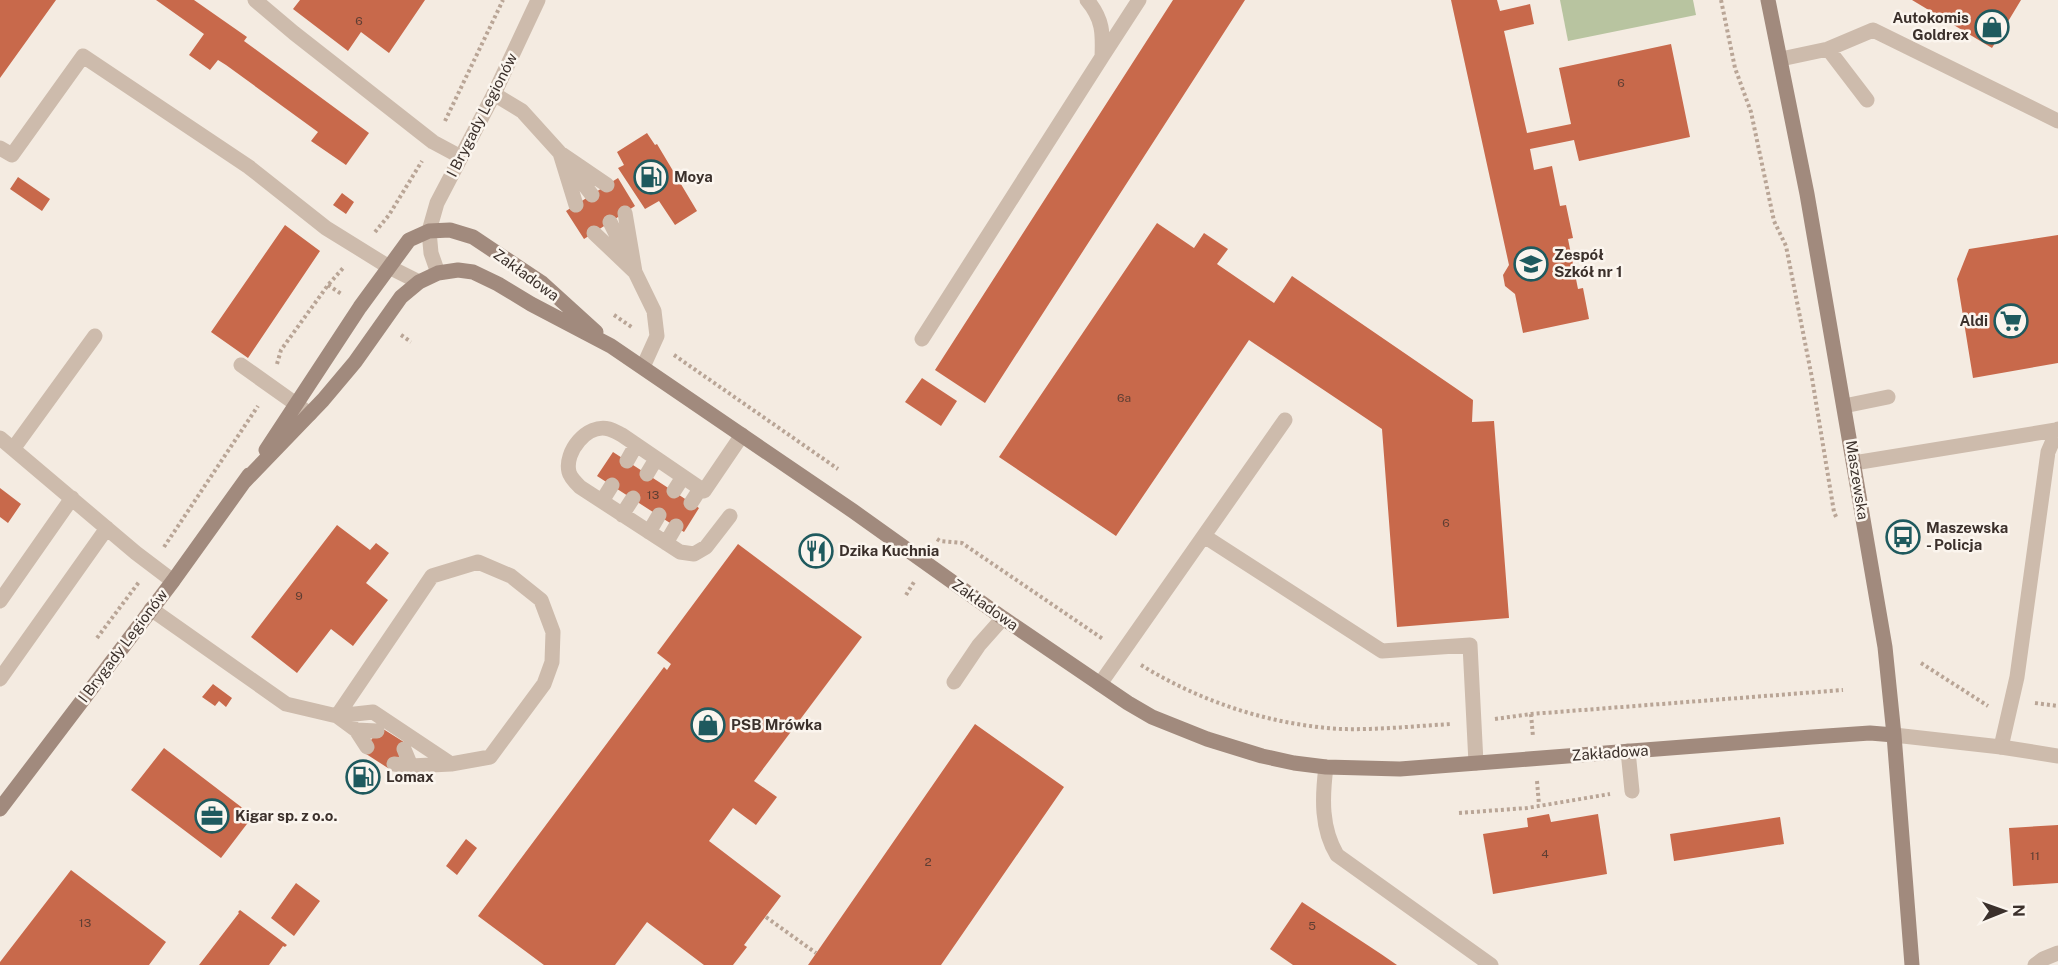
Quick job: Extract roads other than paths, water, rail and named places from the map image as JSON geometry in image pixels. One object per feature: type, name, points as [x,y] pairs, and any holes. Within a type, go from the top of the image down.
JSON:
[{"type":"street","points":[[255,0],[434,142],[461,157]]},
{"type":"street","name":"I Brygady Legionów","points":[[244,482],[310,414],[355,362],[401,297],[419,282],[438,273],[431,254],[429,231],[437,203],[494,94],[538,0]]},
{"type":"street","points":[[1087,0],[1096,10],[1103,32],[1102,57]]},
{"type":"street","points":[[922,339],[1139,0]]},
{"type":"street","name":"Maszewska","points":[[1768,0],[1844,406],[1885,648],[1912,965]]},
{"type":"street","points":[[1780,59],[1828,49],[1873,30],[2058,121]]},
{"type":"street","points":[[1828,49],[1867,100]]},
{"type":"street","points":[[0,148],[12,155],[83,56],[249,167],[326,228],[359,250],[419,282]]},
{"type":"street","points":[[494,94],[522,111],[560,153],[592,195]]},
{"type":"street","points":[[560,153],[607,185]]},
{"type":"street","points":[[560,153],[576,205]]},
{"type":"street","points":[[625,213],[635,272]]},
{"type":"street","points":[[609,222],[654,311],[657,336],[643,367]]},
{"type":"street","name":"Zakładowa","points":[[429,231],[450,230],[473,237],[542,283],[611,346]]},
{"type":"street","name":"I Brygady Legionów","points":[[1,805],[173,581],[244,482],[409,240],[429,231]]},
{"type":"street","points":[[594,233],[635,272]]},
{"type":"street","name":"Zakładowa","points":[[438,273],[458,270],[473,272],[611,346],[853,511],[1100,684],[1152,717],[1207,739],[1262,756],[1326,767],[1400,769],[1870,734],[1894,735]]},
{"type":"street","points":[[13,449],[95,336]]},
{"type":"street","points":[[241,365],[310,414]]},
{"type":"street","points":[[1844,406],[1888,397]]},
{"type":"street","points":[[1100,684],[1285,420]]},
{"type":"street","points":[[702,490],[608,428],[597,429],[586,435],[575,446],[567,461],[569,474],[580,487],[680,552],[694,554],[706,547],[730,516]]},
{"type":"street","points":[[1854,463],[2057,429]]},
{"type":"street","points":[[2001,747],[2017,677],[2048,452],[2057,429]]},
{"type":"street","points":[[691,503],[742,435]]},
{"type":"street","points":[[0,438],[136,553],[173,581]]},
{"type":"street","points":[[627,461],[636,446]]},
{"type":"street","points":[[647,474],[656,459]]},
{"type":"street","points":[[674,491],[683,477]]},
{"type":"street","points":[[602,501],[612,485]]},
{"type":"street","points":[[0,601],[72,498]]},
{"type":"street","points":[[622,515],[633,498]]},
{"type":"street","points":[[649,532],[659,515]]},
{"type":"street","points":[[666,543],[676,526]]},
{"type":"street","points":[[0,679],[107,528]]},
{"type":"street","points":[[1203,536],[1382,651],[1470,645],[1476,763]]},
{"type":"street","points":[[337,716],[432,576],[478,562],[511,576],[541,600],[553,632],[552,662],[544,684],[490,757],[451,764],[411,766],[394,764]]},
{"type":"street","points":[[152,609],[286,704],[337,716],[373,712],[451,764]]},
{"type":"street","points":[[954,682],[979,645],[1003,618]]},
{"type":"street","points":[[337,716],[356,730],[366,747]]},
{"type":"street","points":[[356,730],[377,731]]},
{"type":"street","points":[[1894,735],[2058,756]]},
{"type":"street","points":[[404,749],[411,766]]},
{"type":"street","points":[[1628,751],[1632,791]]},
{"type":"street","points":[[1326,767],[1322,792],[1323,813],[1329,842],[1338,855],[1491,965]]},
{"type":"street","points":[[2035,965],[2058,953]]},
{"type":"place","name":"Autokomis Goldrex","points":[[1992,27]]},
{"type":"place","name":"Moya","points":[[651,177]]},
{"type":"place","name":"Zespół Szkół nr 1","points":[[1531,264]]},
{"type":"place","name":"Aldi","points":[[2011,321]]},
{"type":"place","name":"Maszewska - Policja","points":[[1903,537]]},
{"type":"place","name":"Dzika Kuchnia","points":[[816,551]]},
{"type":"place","name":"PSB Mrówka","points":[[708,725]]},
{"type":"place","name":"Lomax","points":[[363,777]]},
{"type":"place","name":"Kigar sp. z o.o.","points":[[212,816]]}]
